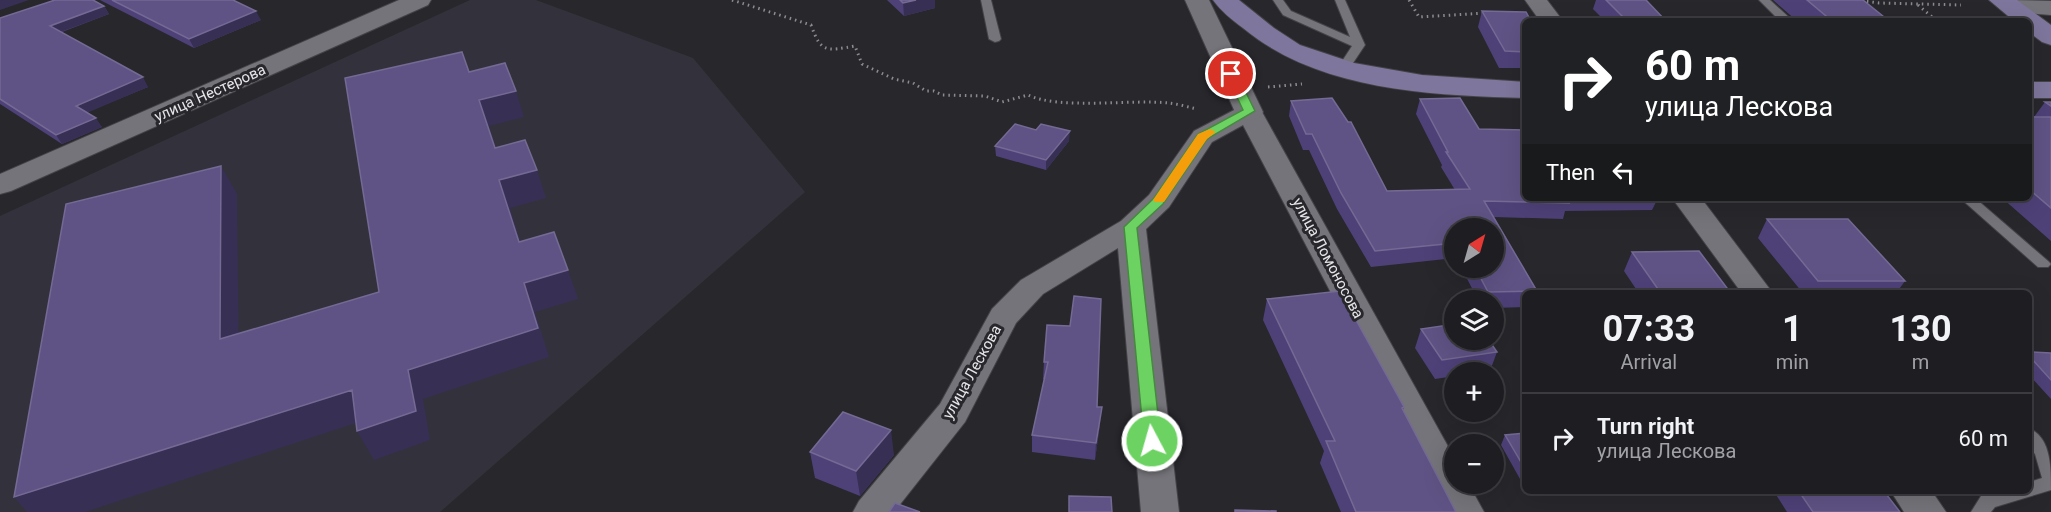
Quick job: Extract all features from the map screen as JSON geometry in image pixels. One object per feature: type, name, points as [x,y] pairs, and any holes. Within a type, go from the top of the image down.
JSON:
[{"type":"main road","points":[[1225,0],[1256,28],[1293,51],[1343,69],[1400,80],[1480,89],[1522,90]]},
{"type":"main road","points":[[2006,3],[2026,18]]},
{"type":"main road","points":[[2032,23],[2051,37]]},
{"type":"main road","points":[[2032,90],[2051,90]]},
{"type":"street","name":"улица Нестерова","points":[[0,185],[419,0]]},
{"type":"street","name":"улица Ломоносова","points":[[1197,0],[1244,114],[1465,512]]},
{"type":"street","points":[[1536,0],[1550,18]]},
{"type":"street","points":[[2006,3],[2051,8]]},
{"type":"street","name":"улица Лескова","points":[[872,512],[952,413],[1003,317],[1032,287],[1131,227],[1159,201],[1203,137],[1244,114]]},
{"type":"street","points":[[1688,201],[1755,290]]},
{"type":"street","points":[[1131,227],[1160,512]]},
{"type":"street","points":[[1911,494],[1927,512]]},
{"type":"lane","points":[[986,0],[995,39]]},
{"type":"lane","points":[[1278,0],[1287,13],[1359,45]]},
{"type":"lane","points":[[1340,0],[1359,45]]},
{"type":"lane","points":[[1764,0],[1784,18]]},
{"type":"lane","points":[[1343,69],[1359,45]]},
{"type":"lane","points":[[1970,201],[2043,264]]},
{"type":"lane","points":[[2032,438],[2043,451],[2051,478]]},
{"type":"lane","points":[[2032,488],[2051,483]]},
{"type":"lane","points":[[1981,512],[1988,501],[2012,494]]},
{"type":"path","points":[[732,0],[811,26],[815,40],[821,46],[836,48],[855,46],[862,64],[894,79],[913,83],[926,91],[955,96],[985,96],[1002,102],[1029,95],[1036,99],[1075,102],[1169,103],[1212,114],[1244,114]]},
{"type":"path","points":[[1409,0],[1419,17],[1497,12]]},
{"type":"path","points":[[1856,0],[1961,5]]},
{"type":"path","points":[[1917,4],[1933,18]]},
{"type":"shaded area","points":[[470,0],[536,0],[693,58],[805,192],[440,512],[0,512],[0,216]]},
{"type":"building","points":[[55,0],[93,0],[104,6],[50,26],[143,77],[76,106],[96,118],[56,135],[0,99],[0,18]]},
{"type":"building","points":[[112,0],[233,0],[256,11],[189,39]]},
{"type":"building","points":[[900,0],[916,0],[903,3]]},
{"type":"building","points":[[1606,0],[1646,0],[1663,18],[1624,18]]},
{"type":"building","points":[[1807,0],[1863,0],[1885,18],[1828,18]]},
{"type":"building","points":[[1482,11],[1526,12],[1529,18],[1522,18],[1522,52],[1505,51]]},
{"type":"building","points":[[462,52],[469,72],[505,63],[516,91],[479,100],[495,148],[525,140],[537,170],[499,180],[519,242],[554,232],[568,270],[524,283],[538,328],[408,370],[416,411],[357,431],[352,390],[14,497],[66,204],[221,166],[220,339],[379,292],[345,78]]},
{"type":"building","points":[[1332,98],[1348,122],[1351,122],[1387,191],[1470,189],[1446,152],[1448,152],[1420,99],[1460,98],[1479,129],[1522,130],[1522,201],[1568,201],[1569,203],[1484,201],[1494,218],[1444,218],[1444,244],[1375,251],[1341,193],[1312,134],[1306,134],[1291,101]]},
{"type":"building","points":[[2032,117],[2051,117],[2051,208],[2032,192]]},
{"type":"building","points":[[1015,124],[1036,130],[1041,124],[1070,131],[1046,160],[995,146]]},
{"type":"building","points":[[1767,219],[1848,219],[1905,281],[1818,281]]},
{"type":"building","points":[[1504,235],[1536,290],[1487,290],[1481,278],[1504,278]]},
{"type":"building","points":[[1699,251],[1728,290],[1659,290],[1632,252]]},
{"type":"building","points":[[1340,291],[1404,407],[1402,408],[1444,489],[1444,494],[1447,494],[1456,512],[1356,512],[1326,441],[1335,441],[1267,299]]},
{"type":"building","points":[[1074,296],[1101,299],[1097,407],[1102,407],[1096,443],[1032,435],[1048,362],[1044,362],[1047,325],[1070,326]]},
{"type":"building","points":[[1444,326],[1444,350],[1496,350],[1497,352],[1442,360],[1421,329]]},
{"type":"building","points":[[2032,352],[2051,353],[2051,380],[2032,359]]},
{"type":"building","points":[[843,412],[891,430],[856,471],[810,452]]},
{"type":"building","points":[[1522,433],[1522,464],[1505,435]]},
{"type":"building","points":[[1801,494],[1886,494],[1900,512],[1813,512]]},
{"type":"building","points":[[1069,496],[1111,497],[1112,512],[1069,512]]},
{"type":"building","points":[[895,503],[920,512],[889,512]]},
{"type":"building","points":[[1235,510],[1276,511],[1276,512],[1235,512]]},
{"type":"slow traffic","points":[[1160,200],[1203,137],[1210,132]]},
{"type":"route","points":[[1152,441],[1131,227],[1159,201],[1203,137],[1249,111],[1231,74]]}]
